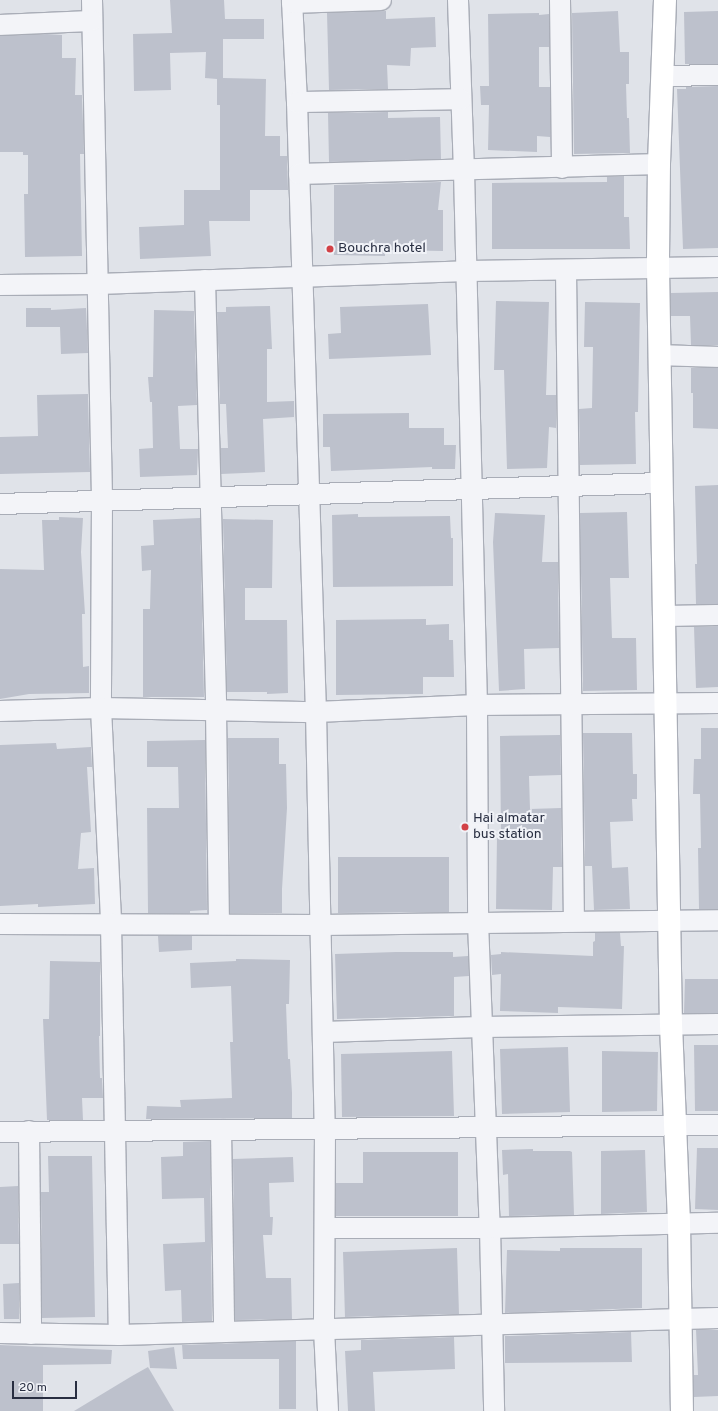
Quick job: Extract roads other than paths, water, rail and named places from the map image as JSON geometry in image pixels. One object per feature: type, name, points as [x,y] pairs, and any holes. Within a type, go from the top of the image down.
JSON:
[{"type":"street","points":[[92,0],[102,500],[101,708],[111,924],[119,1335]]},
{"type":"street","points":[[328,1411],[324,1329],[325,1130],[316,712],[303,276],[292,1],[381,0]]},
{"type":"street","points":[[458,0],[467,271],[477,705],[478,922],[490,1228],[494,1411]]},
{"type":"street","points":[[560,0],[562,168]]},
{"type":"street","points":[[664,0],[659,164],[659,355],[670,1024],[680,1224],[682,1411]]},
{"type":"street","points":[[0,25],[92,21]]},
{"type":"street","points":[[662,76],[718,75]]},
{"type":"street","points":[[297,102],[461,98]]},
{"type":"street","points":[[299,174],[464,171],[659,164]]},
{"type":"street","points":[[0,285],[98,284],[467,271],[718,267]]},
{"type":"street","points":[[566,270],[574,921]]},
{"type":"street","points":[[204,280],[216,711],[219,924]]},
{"type":"street","points":[[659,355],[718,357]]},
{"type":"street","points":[[0,504],[661,483]]},
{"type":"street","points":[[663,616],[718,615]]},
{"type":"street","points":[[0,711],[101,708],[316,712],[477,705],[572,703],[718,703]]},
{"type":"street","points":[[0,924],[320,925],[718,920]]},
{"type":"street","points":[[323,1032],[481,1026],[718,1024]]},
{"type":"street","points":[[0,1132],[718,1125]]},
{"type":"street","points":[[222,1130],[224,1332]]},
{"type":"street","points":[[29,1131],[31,1334]]},
{"type":"street","points":[[325,1228],[490,1228],[718,1223]]},
{"type":"street","points":[[0,1333],[119,1335],[718,1318]]},
{"type":"place","name":"Bouchra hotel","points":[[330,249]]},
{"type":"place","name":"Hai almatar bus station","points":[[465,827]]}]
